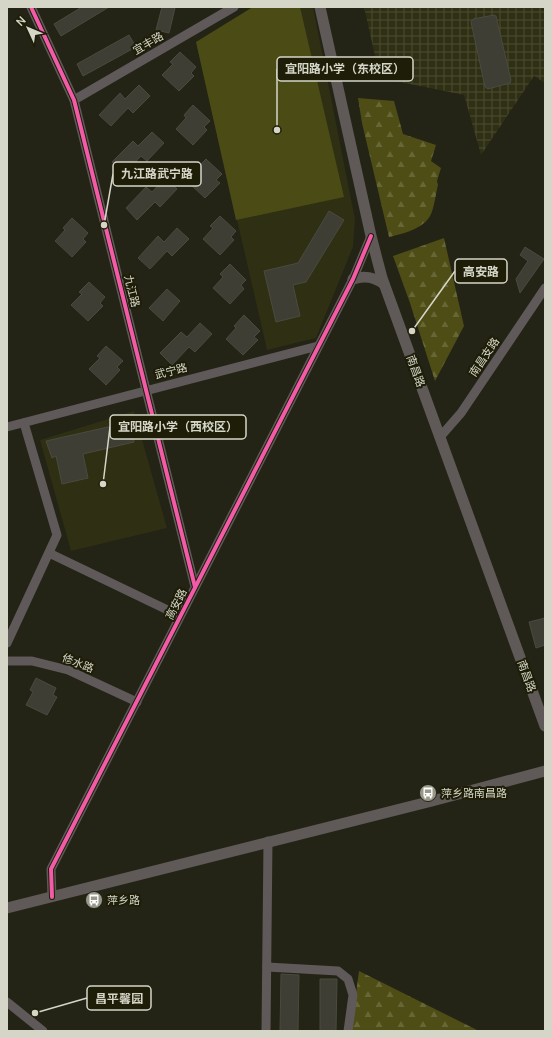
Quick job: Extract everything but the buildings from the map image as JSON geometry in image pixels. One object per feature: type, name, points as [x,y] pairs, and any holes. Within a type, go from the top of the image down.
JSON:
[{"type":"main road","name":"南昌路","points":[[320,7],[371,236],[384,284],[545,726]]},
{"type":"main road","points":[[352,279],[361,276],[369,277],[384,284]]},
{"type":"main road","points":[[7,908],[545,771]]},
{"type":"street","name":"九江路","points":[[31,7],[74,100],[195,587]]},
{"type":"street","name":"宜丰路","points":[[74,100],[234,7]]},
{"type":"street","name":"高安路","points":[[52,897],[51,869],[352,279],[371,236]]},
{"type":"street","name":"南昌支路","points":[[440,437],[461,413],[545,288]]},
{"type":"street","name":"武宁路","points":[[7,427],[318,346]]},
{"type":"street","points":[[7,643],[57,535],[24,422]]},
{"type":"street","points":[[49,552],[180,616]]},
{"type":"street","name":"修水路","points":[[7,662],[32,661],[68,670],[137,702]]},
{"type":"street","points":[[266,1031],[268,841]]},
{"type":"street","points":[[267,967],[338,971],[348,979],[353,995],[348,1031]]},
{"type":"street","points":[[7,1002],[43,1031]]},
{"type":"shaded area","points":[[252,7],[313,7],[355,219],[353,247],[316,338],[267,350],[196,42]]},
{"type":"shaded area","points":[[253,7],[300,7],[344,197],[236,220],[196,42]]},
{"type":"shaded area","points":[[364,7],[545,7],[545,83],[534,76],[481,155],[464,95],[380,78]]},
{"type":"shaded area","points":[[134,411],[167,528],[71,551],[40,440]]},
{"type":"green space","points":[[358,98],[394,101],[403,134],[436,145],[431,161],[441,168],[437,181],[438,185],[433,210],[427,221],[417,228],[389,237],[362,123]]},
{"type":"green space","points":[[444,238],[464,326],[435,381],[393,256]]},
{"type":"green space","points":[[359,971],[479,1031],[351,1031]]},
{"type":"cycle path","points":[[31,7],[74,100],[195,587]]},
{"type":"cycle path","points":[[52,897],[51,869],[353,279],[371,236]]},
{"type":"place","name":"宜阳路小学（东校区）","points":[[277,130]]},
{"type":"place","name":"九江路武宁路","points":[[104,225]]},
{"type":"place","name":"高安路","points":[[412,331]]},
{"type":"place","name":"宜阳路小学（西校区）","points":[[103,484]]},
{"type":"place","name":"萍乡路南昌路","points":[[428,793]]},
{"type":"place","name":"萍乡路","points":[[94,900]]},
{"type":"place","name":"昌平馨园","points":[[35,1013]]}]
